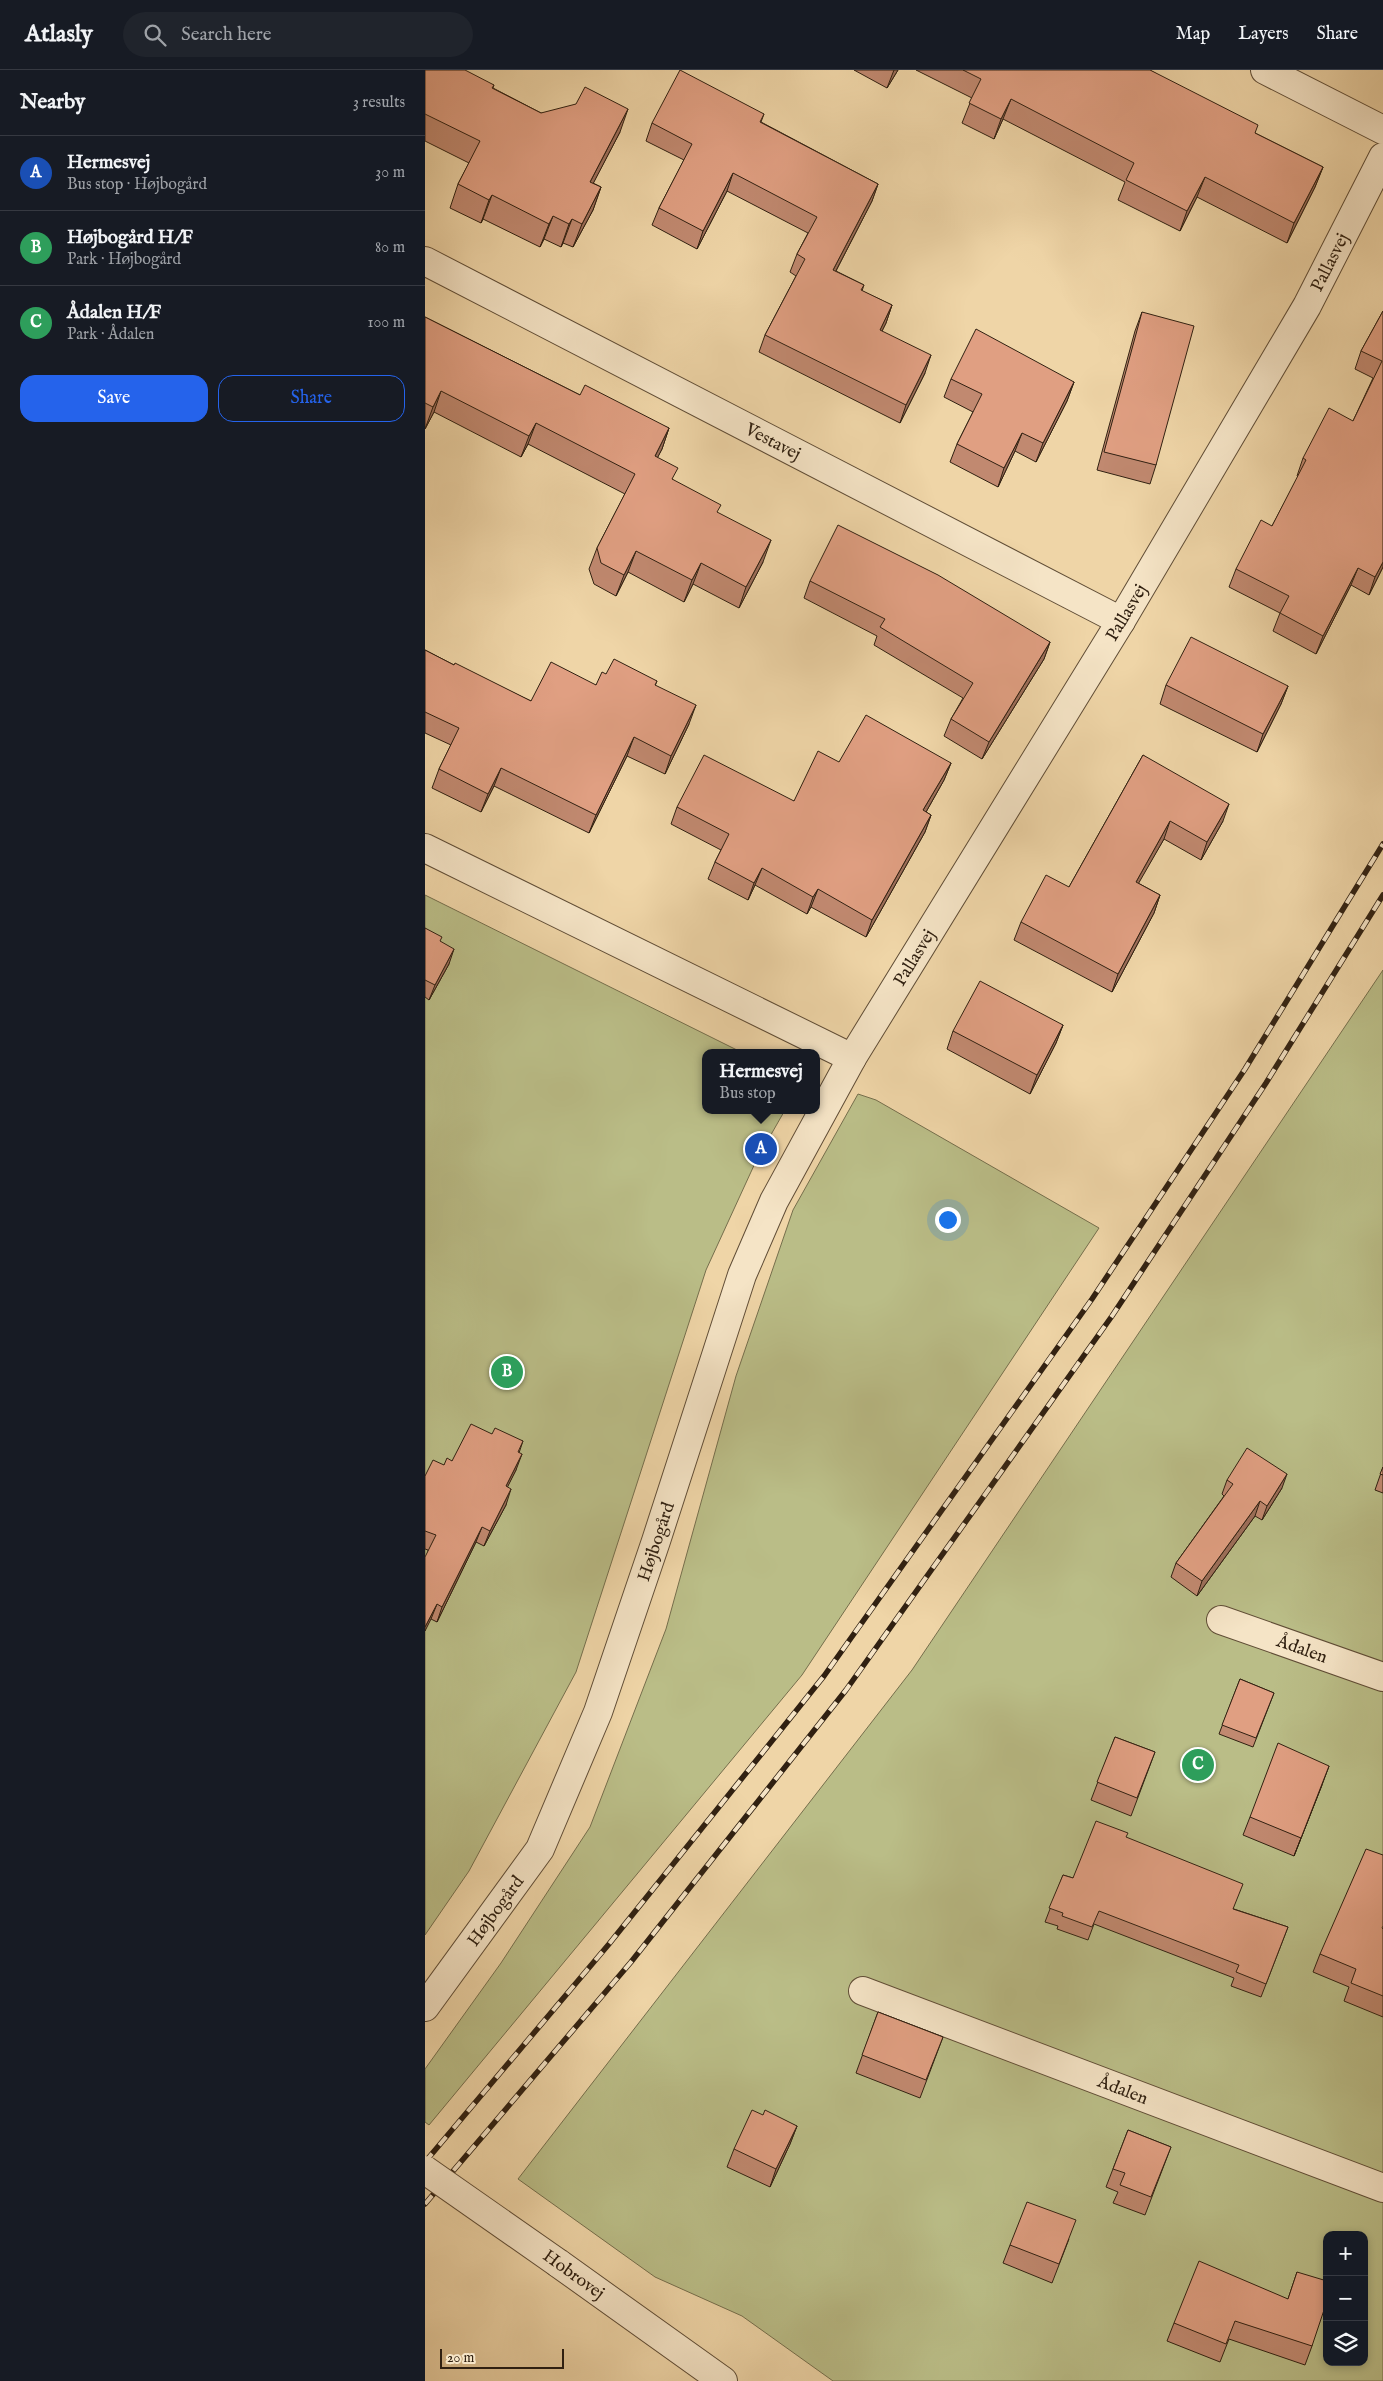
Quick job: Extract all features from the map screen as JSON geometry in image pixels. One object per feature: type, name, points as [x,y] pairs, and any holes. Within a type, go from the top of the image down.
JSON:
[{"type":"street","points":[[1265,70],[1383,130]]},
{"type":"street","name":"Pallasvej","points":[[852,1058],[1121,621],[1307,306],[1383,157]]},
{"type":"street","name":"Vestavej","points":[[425,261],[1121,621]]},
{"type":"street","points":[[425,848],[852,1058]]},
{"type":"street","name":"Højbogård","points":[[425,2007],[540,1849],[598,1712],[656,1541],[742,1275],[775,1201],[852,1058]]},
{"type":"street","name":"Ådalen","points":[[1221,1620],[1383,1677]]},
{"type":"street","name":"Ådalen","points":[[863,1990],[1383,2188]]},
{"type":"street","name":"Hobrovej","points":[[425,2170],[723,2381]]},
{"type":"green space","points":[[425,895],[735,1049],[702,1049],[702,1114],[783,1114],[756,1161],[706,1270],[576,1672],[469,1871],[425,1935]]},
{"type":"green space","points":[[1383,970],[1383,2381],[833,2381],[742,2316],[655,2277],[518,2179],[912,1670]]},
{"type":"green space","points":[[858,1094],[876,1100],[1099,1228],[802,1675],[429,2125],[425,2122],[425,2069],[501,1963],[590,1827],[666,1629],[736,1376],[793,1210]]},
{"type":"building","points":[[425,70],[465,70],[494,85],[492,88],[541,113],[576,104],[585,87],[628,109],[590,182],[601,187],[582,224],[572,219],[569,224],[553,216],[549,224],[492,195],[489,200],[458,184],[480,141],[425,114]]},
{"type":"building","points":[[680,70],[764,114],[760,122],[878,184],[833,270],[864,285],[861,290],[892,305],[880,330],[931,355],[906,405],[765,335],[805,259],[797,254],[817,217],[733,173],[703,231],[659,208],[692,144],[652,123]]},
{"type":"building","points":[[963,70],[1150,70],[1258,125],[1255,133],[1323,167],[1294,223],[1205,177],[1187,211],[1126,180],[1134,163],[1011,99],[1001,119],[969,103],[981,79]]},
{"type":"building","points":[[1383,311],[1383,562],[1375,577],[1358,568],[1323,636],[1280,613],[1289,596],[1236,569],[1261,520],[1272,526],[1306,460],[1303,458],[1329,408],[1353,421],[1382,361],[1361,351]]},
{"type":"building","points":[[1142,312],[1194,326],[1156,465],[1104,452]]},
{"type":"building","points":[[425,317],[580,395],[585,385],[669,428],[655,456],[678,468],[672,479],[721,505],[717,512],[771,540],[746,587],[701,563],[692,580],[636,551],[624,575],[601,563],[597,548],[635,474],[536,423],[529,436],[441,391],[433,407],[425,403]]},
{"type":"building","points":[[976,329],[1074,382],[1043,443],[1022,433],[1004,468],[957,444],[982,394],[951,379]]},
{"type":"building","points":[[838,525],[938,575],[1050,642],[989,742],[951,719],[973,683],[880,627],[885,619],[810,581]]},
{"type":"building","points":[[1191,637],[1288,686],[1263,734],[1166,685]]},
{"type":"building","points":[[425,650],[531,701],[551,662],[596,685],[602,672],[606,674],[614,659],[657,681],[655,685],[696,705],[671,756],[634,737],[596,815],[501,768],[488,794],[439,769],[459,728],[425,712]]},
{"type":"building","points":[[866,715],[951,763],[923,810],[931,815],[872,920],[818,889],[813,897],[762,868],[754,883],[715,862],[729,834],[677,807],[704,755],[794,801],[818,751],[839,762]]},
{"type":"building","points":[[1143,755],[1229,804],[1207,842],[1170,821],[1136,882],[1160,895],[1118,974],[1021,922],[1046,875],[1069,887]]},
{"type":"building","points":[[425,928],[442,937],[440,941],[454,949],[435,985],[425,980]]},
{"type":"building","points":[[980,981],[1063,1025],[1037,1075],[953,1031]]},
{"type":"building","points":[[471,1424],[492,1434],[495,1428],[523,1441],[518,1452],[522,1454],[506,1486],[511,1489],[490,1531],[482,1527],[442,1607],[437,1604],[425,1627],[425,1557],[436,1535],[425,1531],[425,1476],[433,1460],[444,1465],[447,1458],[452,1461]]},
{"type":"building","points":[[1247,1448],[1287,1474],[1267,1506],[1260,1501],[1202,1581],[1176,1563],[1233,1484],[1227,1480]]},
{"type":"building","points":[[1240,1679],[1274,1693],[1256,1738],[1222,1725]]},
{"type":"building","points":[[1115,1737],[1155,1752],[1137,1798],[1097,1782]]},
{"type":"building","points":[[1278,1743],[1329,1766],[1301,1838],[1250,1817]]},
{"type":"building","points":[[1096,1821],[1128,1833],[1126,1837],[1243,1884],[1233,1909],[1288,1927],[1266,1984],[1236,1972],[1239,1965],[1099,1911],[1092,1927],[1062,1916],[1063,1913],[1049,1908],[1063,1875],[1073,1878]]},
{"type":"building","points":[[1366,1849],[1383,1855],[1383,1996],[1351,1983],[1356,1969],[1320,1954]]},
{"type":"building","points":[[878,2012],[943,2037],[926,2080],[862,2055]]},
{"type":"building","points":[[752,2110],[763,2115],[765,2110],[797,2126],[776,2169],[734,2149]]},
{"type":"building","points":[[1128,2130],[1171,2147],[1151,2197],[1120,2185],[1125,2173],[1113,2169]]},
{"type":"building","points":[[1027,2202],[1076,2220],[1059,2264],[1010,2245]]},
{"type":"building","points":[[1199,2261],[1288,2299],[1297,2272],[1323,2280],[1323,2313],[1312,2346],[1235,2321],[1226,2344],[1174,2323]]},
{"type":"railway","points":[[425,2162],[609,1944],[824,1676],[1092,1299],[1245,1069],[1383,844]]},
{"type":"railway","points":[[425,2204],[631,1962],[846,1690],[1112,1316],[1266,1083],[1383,895]]},
{"type":"place","name":"Hermesvej","points":[[761,1149]]},
{"type":"place","name":"Højbogård H/F","points":[[507,1372]]},
{"type":"place","name":"Ådalen H/F","points":[[1198,1765]]}]
